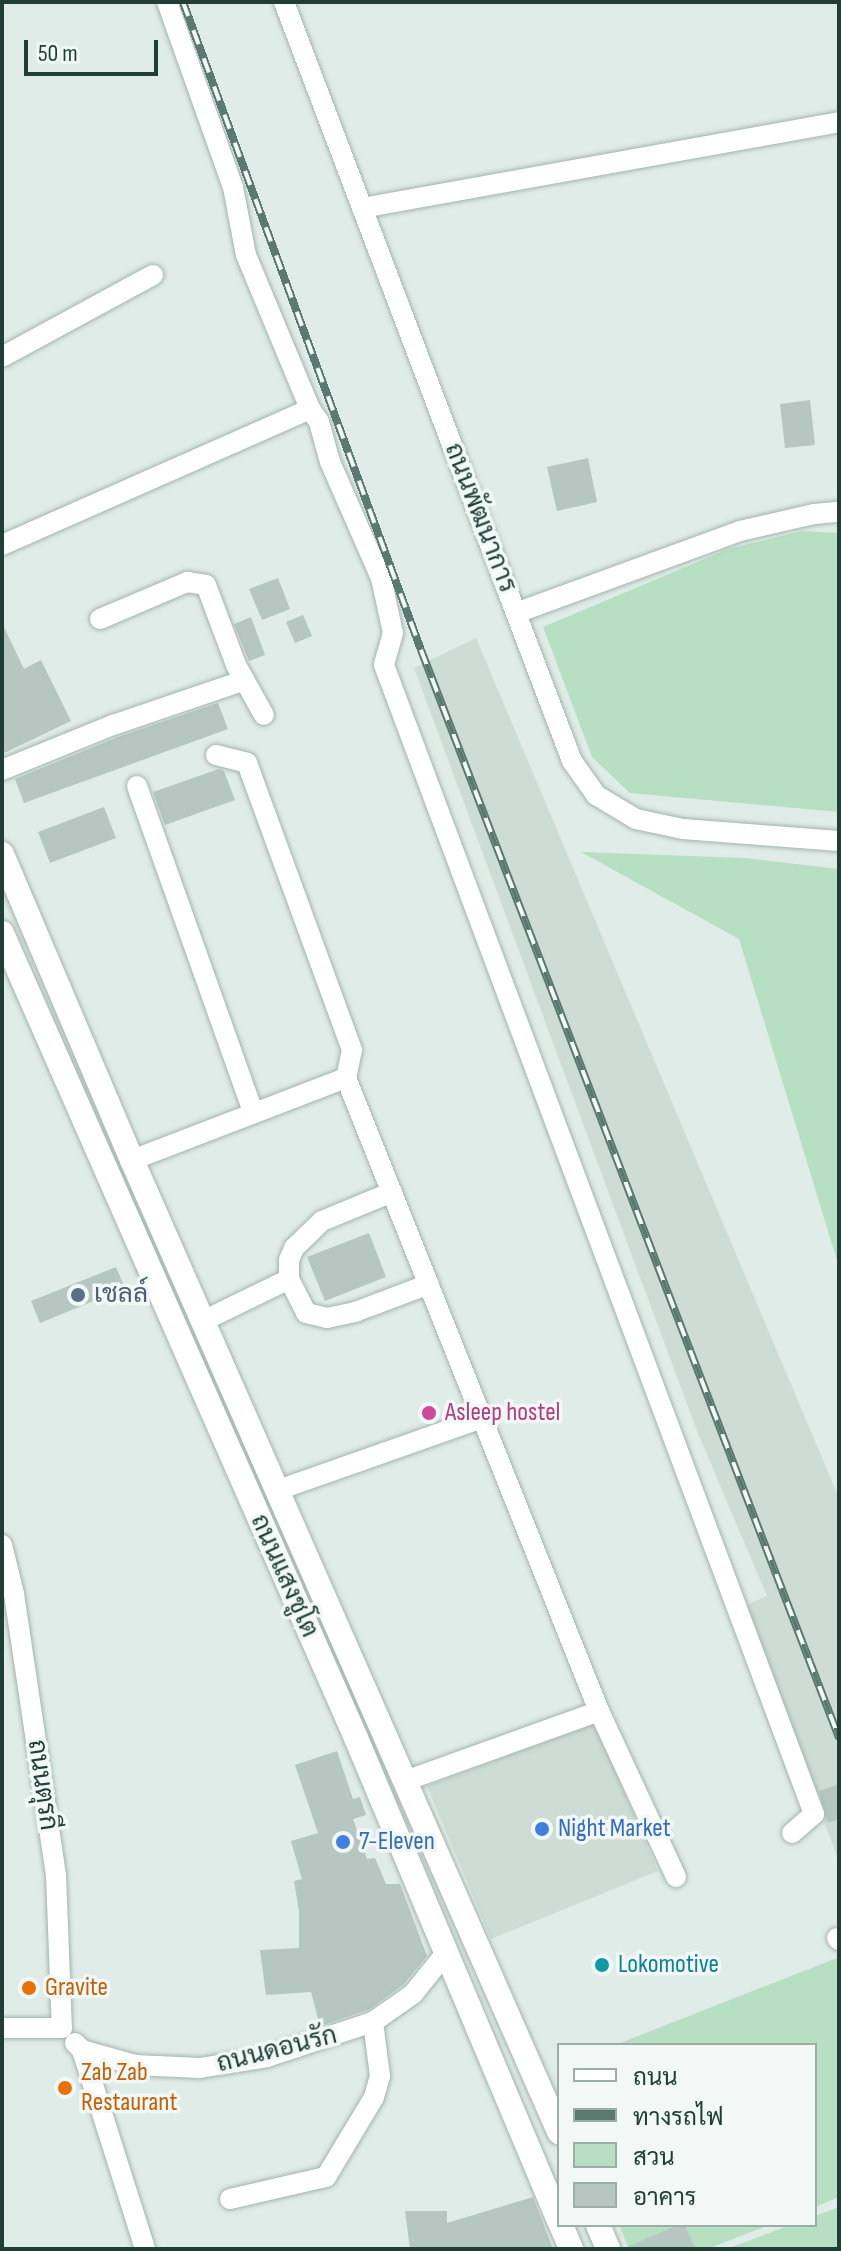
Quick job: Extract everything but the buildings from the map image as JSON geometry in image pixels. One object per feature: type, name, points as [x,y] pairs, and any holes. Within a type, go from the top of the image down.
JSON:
[{"type":"main road","name":"ถนนแสงชูโต","points":[[2,854],[132,1160],[557,2127]]},
{"type":"main road","name":"ถนนแสงชูโต","points":[[2,933],[356,1738],[557,2216]]},
{"type":"main road","points":[[103,1166],[132,1160]]},
{"type":"main road","points":[[218,1427],[246,1418]]},
{"type":"main road","name":"ถนนแสงชูโต","points":[[562,2227],[571,2249]]},
{"type":"main road","points":[[599,2227],[608,2249]]},
{"type":"street","points":[[167,2],[233,187],[246,255],[310,409],[319,422],[330,462],[381,578],[393,633],[384,665],[814,1814],[792,1833]]},
{"type":"street","name":"ถนนพัฒนาการ","points":[[284,2],[572,761],[596,795],[636,819],[683,829],[839,841]]},
{"type":"street","points":[[362,208],[839,122]]},
{"type":"street","points":[[2,357],[153,275]]},
{"type":"street","points":[[2,545],[310,409]]},
{"type":"street","points":[[516,613],[740,531],[814,514],[839,512]]},
{"type":"street","points":[[100,619],[187,582],[199,581],[210,591],[245,680],[264,715]]},
{"type":"street","points":[[2,770],[113,725],[245,680]]},
{"type":"street","points":[[216,755],[247,763],[352,1050],[346,1078],[599,1711],[676,1877]]},
{"type":"street","points":[[137,786],[253,1111]]},
{"type":"street","points":[[132,1160],[253,1111],[346,1078]]},
{"type":"street","points":[[392,1192],[322,1221],[305,1234],[289,1260],[289,1279],[306,1313],[327,1318],[355,1312],[429,1284]]},
{"type":"street","points":[[203,1321],[289,1279]]},
{"type":"street","points":[[278,1490],[483,1418]]},
{"type":"street","name":"ถนนตุรกี","points":[[2,1545],[14,1594],[56,1875],[62,2028]]},
{"type":"street","points":[[405,1781],[599,1711]]},
{"type":"street","name":"ถนนดอนรัก","points":[[82,2050],[135,2065],[200,2068],[267,2057],[373,2022],[413,1994],[445,1954]]},
{"type":"street","points":[[230,2199],[326,2177],[374,2097],[380,2076],[373,2022]]},
{"type":"street","points":[[2,2028],[62,2028],[82,2050],[145,2249]]},
{"type":"shaded area","points":[[476,638],[839,1498],[839,1862],[745,1606],[767,1596],[697,1431],[414,668]]},
{"type":"shaded area","name":"Night Market","points":[[595,1724],[658,1871],[491,1939],[427,1786]]},
{"type":"green space","points":[[802,531],[839,533],[839,812],[630,793],[592,757],[543,627],[728,549]]},
{"type":"green space","points":[[581,852],[746,858],[839,869],[839,1267],[739,939]]},
{"type":"green space","points":[[837,1958],[839,2197],[817,2206],[817,2043],[620,2043]]},
{"type":"green space","points":[[839,2207],[839,2249],[727,2249],[785,2227],[817,2227],[817,2215]]},
{"type":"green space","points":[[620,2227],[764,2227],[707,2249],[629,2249]]},
{"type":"railway","points":[[183,2],[421,650],[839,1738]]},
{"type":"place","name":"เชลล์","points":[[78,1295]]},
{"type":"place","name":"Asleep hostel","points":[[429,1413]]},
{"type":"place","name":"Night Market","points":[[542,1829]]},
{"type":"place","name":"7-Eleven","points":[[343,1842]]},
{"type":"place","name":"Lokomotive","points":[[602,1965]]},
{"type":"place","name":"Gravite","points":[[29,1988]]},
{"type":"place","name":"Zab Zab Restaurant","points":[[65,2088]]}]
